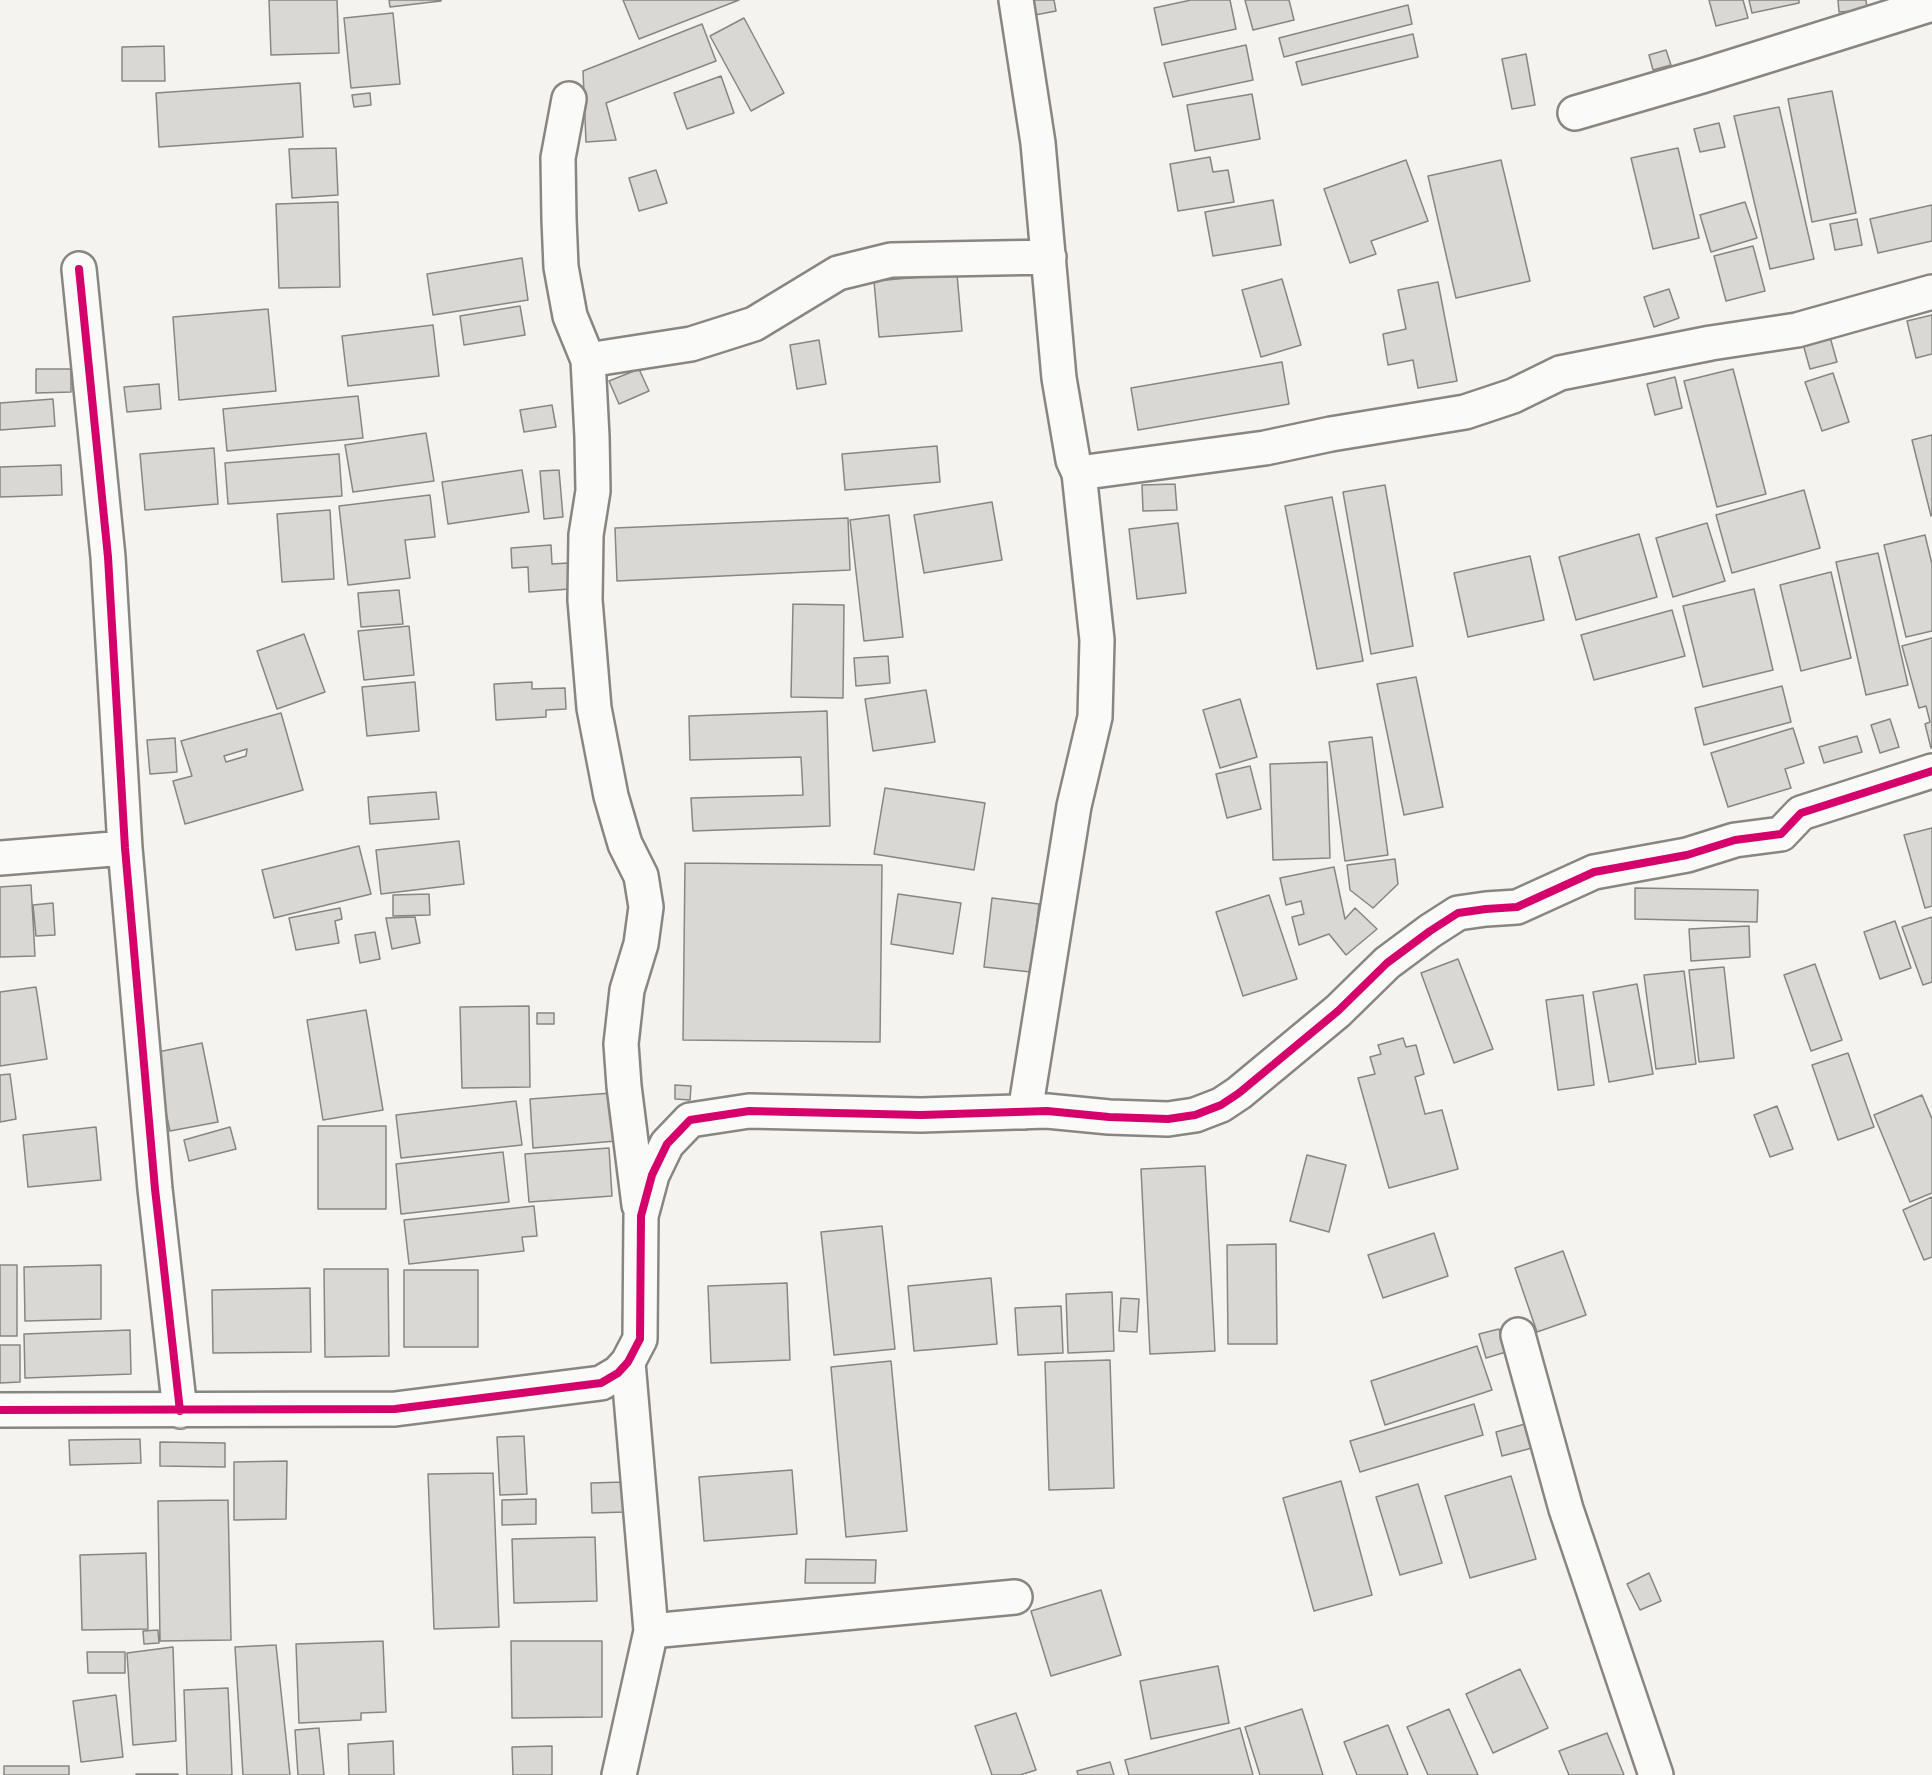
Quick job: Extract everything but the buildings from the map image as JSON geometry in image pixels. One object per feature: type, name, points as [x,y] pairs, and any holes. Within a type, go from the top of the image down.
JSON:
[{"type":"street","points":[[1016,0],[1038,143],[1059,378],[1073,460],[1079,473],[1097,640],[1095,717],[1074,806],[1025,1112]]},
{"type":"street","points":[[1575,113],[1932,4]]},
{"type":"street","points":[[0,1410],[395,1409],[600,1383],[618,1373],[628,1362],[640,1340],[641,1216],[624,1086],[621,1044],[627,990],[641,944],[646,907],[640,876],[625,844],[612,796],[594,708],[585,600],[586,535],[593,491],[588,360],[570,316],[561,267],[558,158],[569,99]]},
{"type":"street","points":[[588,360],[691,344],[754,324],[838,273],[891,260],[1048,257]]},
{"type":"street","points":[[79,269],[108,557],[125,848],[155,1189],[180,1411]]},
{"type":"street","points":[[1079,473],[1266,448],[1332,434],[1465,412],[1513,396],[1560,373],[1711,343],[1797,330],[1932,292]]},
{"type":"street","points":[[641,1216],[652,1175],[667,1144],[690,1120],[749,1111],[921,1115],[1047,1111],[1109,1117],[1168,1119],[1196,1116],[1221,1105],[1239,1093],[1338,1011],[1387,963],[1458,913],[1517,907],[1594,872],[1687,855],[1735,840],[1781,834],[1801,813],[1932,771]]},
{"type":"street","points":[[0,858],[125,848]]},
{"type":"street","points":[[1518,1335],[1566,1509],[1656,1775]]},
{"type":"street","points":[[619,1775],[651,1631],[628,1362]]},
{"type":"street","points":[[651,1631],[1015,1597]]},
{"type":"cycle path","points":[[79,269],[108,557],[125,848],[155,1189],[180,1411]]},
{"type":"cycle path","points":[[0,1410],[395,1409],[601,1383],[618,1373],[628,1362],[640,1339],[641,1216],[652,1175],[667,1144],[690,1120],[749,1111],[921,1115],[1047,1111],[1109,1117],[1168,1119],[1195,1115],[1221,1105],[1239,1093],[1338,1011],[1387,963],[1458,913],[1517,907],[1594,872],[1687,855],[1735,840],[1781,834],[1801,813],[1932,771]]}]
